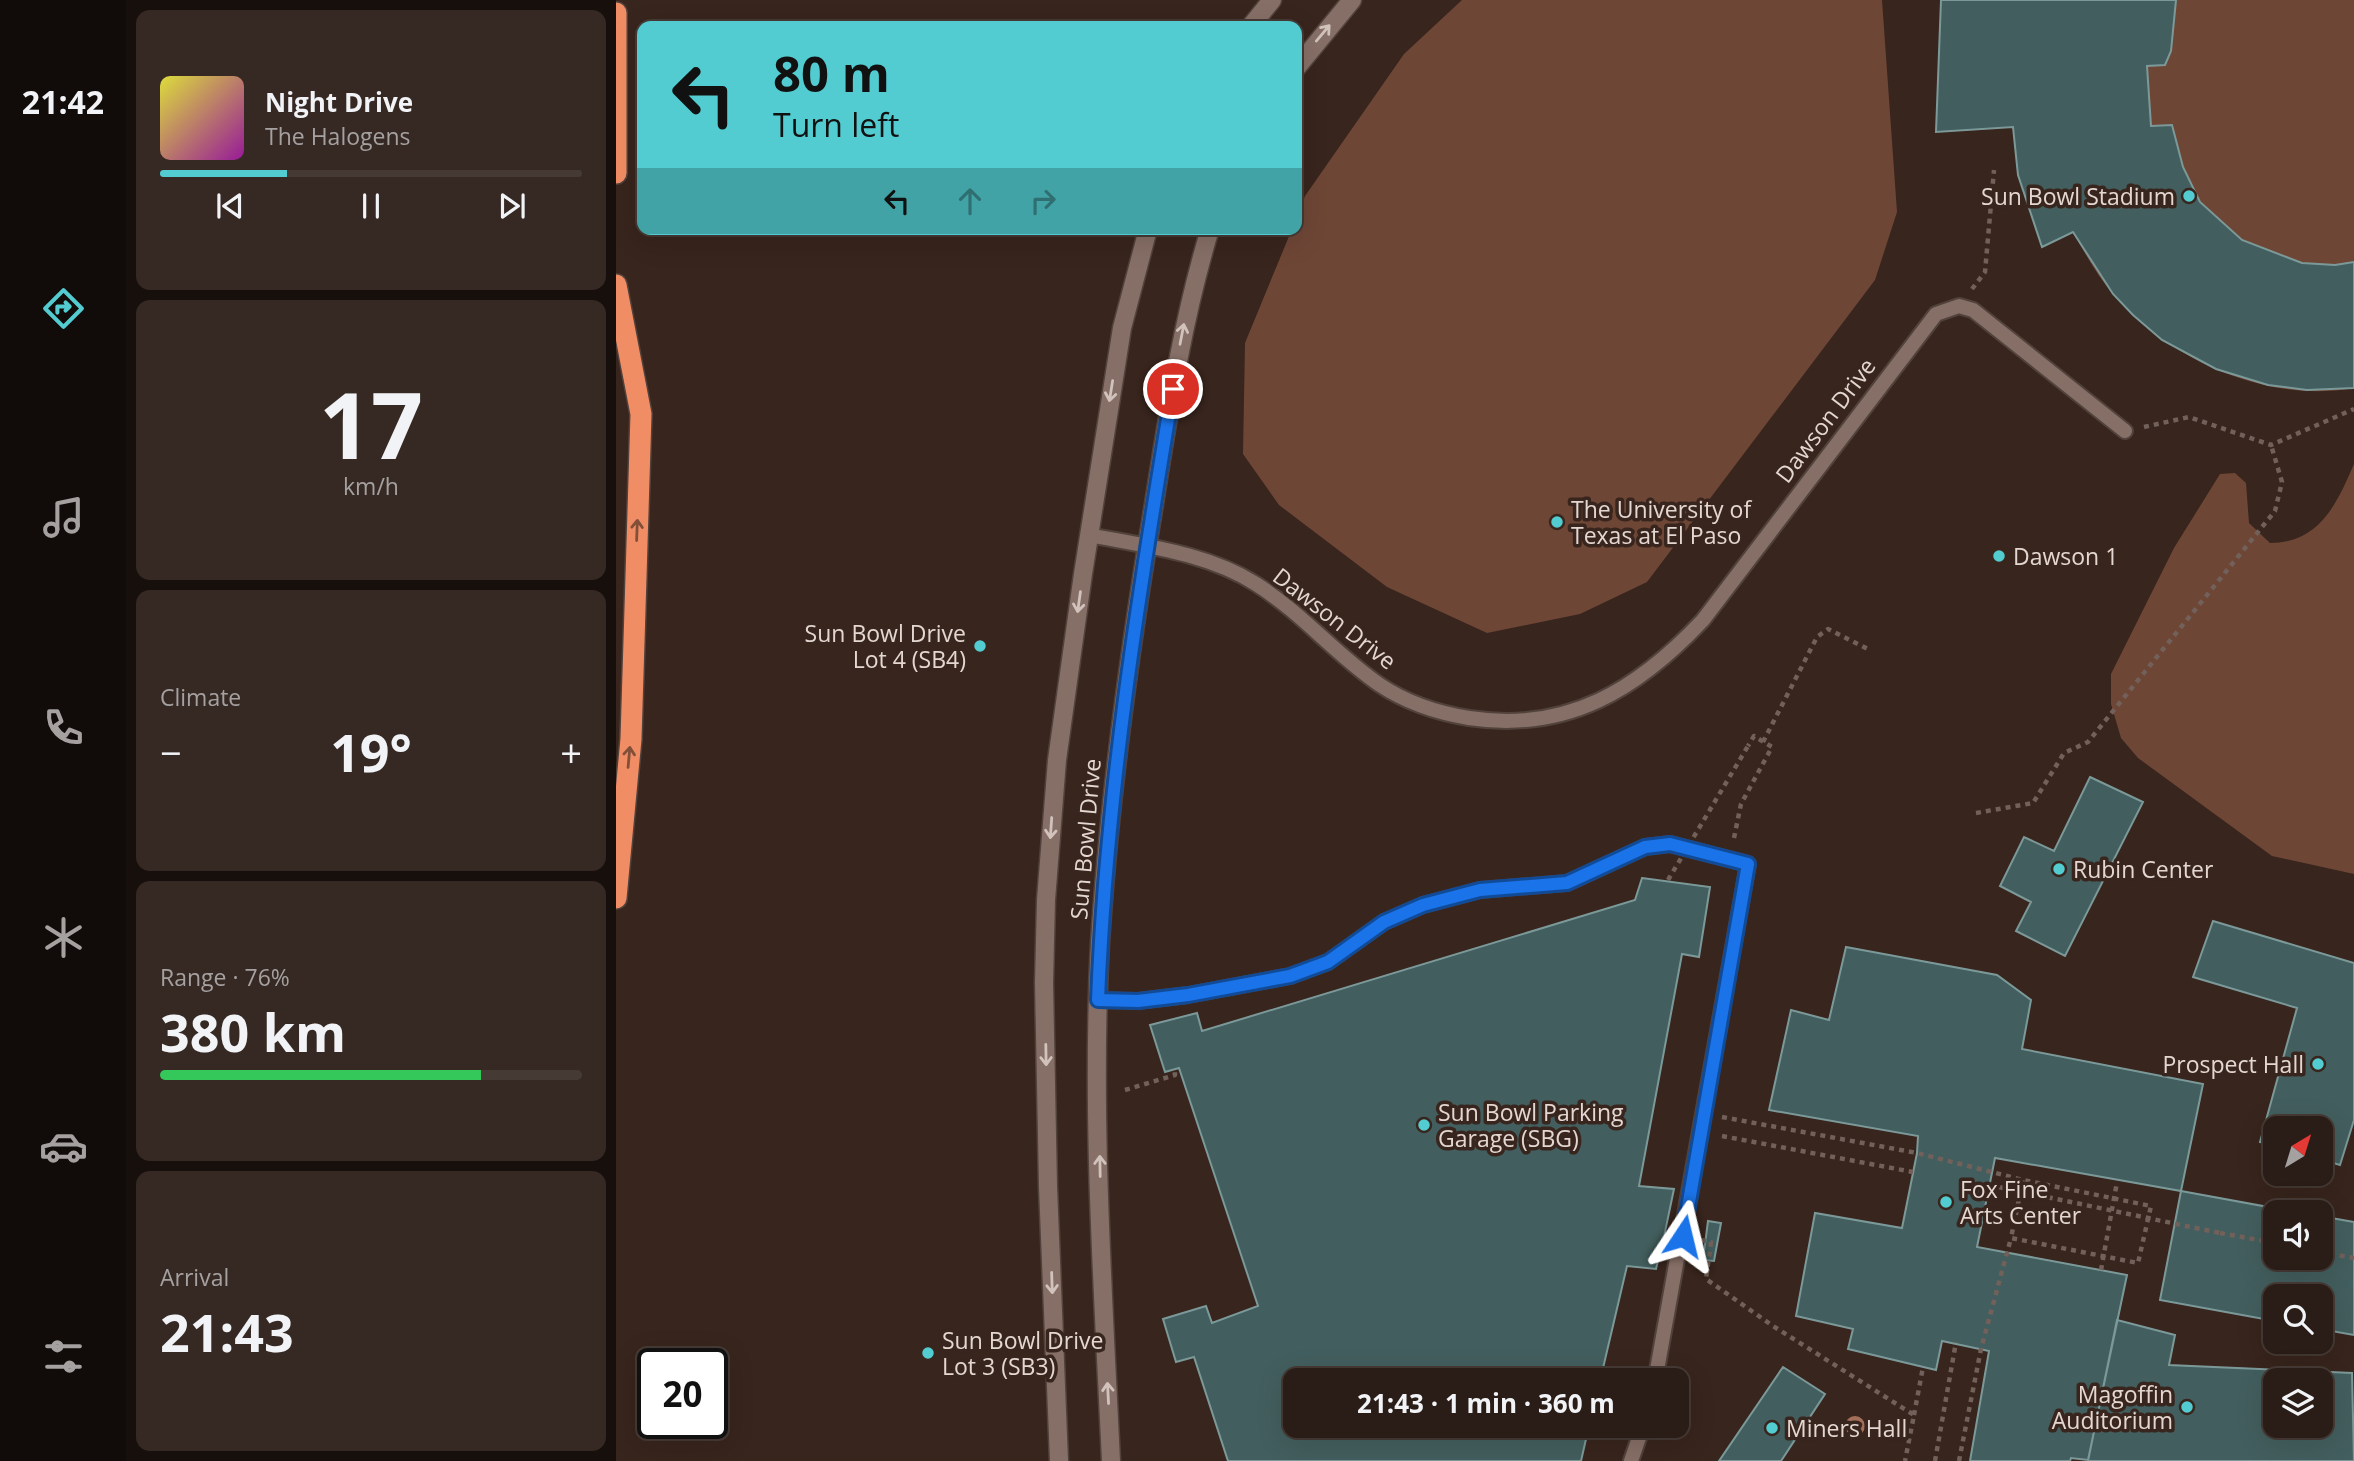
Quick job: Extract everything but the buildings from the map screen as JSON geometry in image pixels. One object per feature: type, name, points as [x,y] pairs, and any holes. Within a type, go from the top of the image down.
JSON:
[{"type":"highway","points":[[616,13],[616,173]]},
{"type":"highway","points":[[616,285],[641,414],[631,739],[616,898]]},
{"type":"street","points":[[1255,21],[1272,0]]},
{"type":"street","points":[[1302,61],[1352,0]]},
{"type":"street","name":"Sun Bowl Drive","points":[[1059,1461],[1049,1210],[1044,983],[1046,900],[1057,760],[1089,535],[1122,328],[1146,235]]},
{"type":"street","name":"Sun Bowl Drive","points":[[1111,1461],[1100,1210],[1098,1000],[1115,769],[1146,547],[1182,336],[1208,235]]},
{"type":"lane","points":[[1959,306],[1984,319],[2125,431]]},
{"type":"lane","name":"Dawson Drive","points":[[1089,535],[1211,563],[1256,584],[1381,686],[1414,703],[1449,714],[1485,720],[1552,718],[1617,692],[1674,652],[1703,620],[1926,323],[1936,314],[1959,306]]},
{"type":"lane","points":[[1098,1000],[1138,1001],[1188,995],[1290,976],[1328,962],[1384,922],[1423,905],[1480,890],[1567,883],[1645,847],[1670,844],[1748,864],[1658,1368]]},
{"type":"lane","points":[[1631,1461],[1639,1438]]},
{"type":"path","points":[[1959,306],[1985,272],[1994,170]]},
{"type":"path","points":[[2125,431],[2189,417],[2271,445],[2354,409]]},
{"type":"path","points":[[1976,813],[2033,803],[2064,753],[2088,742],[2275,511],[2282,482],[2271,445]]},
{"type":"path","points":[[1763,742],[1817,637],[1828,629],[1868,649]]},
{"type":"path","points":[[1668,880],[1754,736],[1772,747],[1741,804],[1735,834]]},
{"type":"path","points":[[1125,1090],[1175,1075],[1175,1069]]},
{"type":"path","points":[[1704,1114],[1917,1153],[2023,1180],[2151,1206],[2138,1263],[2011,1238]]},
{"type":"path","points":[[1701,1133],[1913,1172]]},
{"type":"path","points":[[1959,1461],[1981,1349],[2011,1238],[2023,1180]]},
{"type":"path","points":[[2101,1270],[2117,1182]]},
{"type":"path","points":[[1989,1185],[2263,1241]]},
{"type":"path","points":[[1683,1236],[1711,1242],[1706,1279],[1773,1326],[1914,1415]]},
{"type":"path","points":[[2333,1254],[2354,1258]]},
{"type":"path","points":[[1935,1461],[1956,1342]]},
{"type":"path","points":[[1905,1461],[1923,1367]]},
{"type":"shaded area","points":[[1462,0],[1882,0],[1897,212],[1875,280],[1647,582],[1580,614],[1487,633],[1387,587],[1279,505],[1243,454],[1245,343],[1290,235],[1302,235],[1302,204],[1305,196],[1404,54]]},
{"type":"shaded area","name":"Sun Bowl Stadium","points":[[1941,0],[2354,0],[2354,388],[2321,391],[2288,389],[2255,383],[2222,372],[2191,357],[2137,318],[2102,280],[2073,232],[2042,247],[2018,175],[2013,127],[1936,132]]},
{"type":"shaded area","points":[[2354,464],[2354,874],[2272,856],[2138,758],[2121,738],[2111,704],[2111,674],[2174,548],[2220,474],[2235,473],[2246,483],[2249,523],[2270,543],[2302,536],[2314,528],[2333,506]]},
{"type":"place","name":"Sun Bowl Stadium","points":[[2189,196]]},
{"type":"place","name":"The University of Texas at El Paso","points":[[1557,522]]},
{"type":"place","name":"Dawson 1","points":[[1999,556]]},
{"type":"place","name":"Sun Bowl Drive Lot 4 (SB4)","points":[[980,646]]},
{"type":"place","name":"Rubin Center","points":[[2059,869]]},
{"type":"place","name":"Prospect Hall","points":[[2318,1064]]},
{"type":"place","name":"Sun Bowl Parking Garage (SBG)","points":[[1424,1125]]},
{"type":"place","name":"Fox Fine Arts Center","points":[[1946,1202]]},
{"type":"place","name":"Sun Bowl Drive Lot 3 (SB3)","points":[[928,1353]]},
{"type":"place","name":"Magoffin Auditorium","points":[[2187,1407]]},
{"type":"place","name":"Miners Hall","points":[[1772,1428]]},
{"type":"route","points":[[1173,389],[1141,582],[1115,769],[1100,944],[1098,1000],[1138,1001],[1188,995],[1290,976],[1328,962],[1384,922],[1423,905],[1480,890],[1567,883],[1645,847],[1670,844],[1748,864],[1683,1236]]}]
